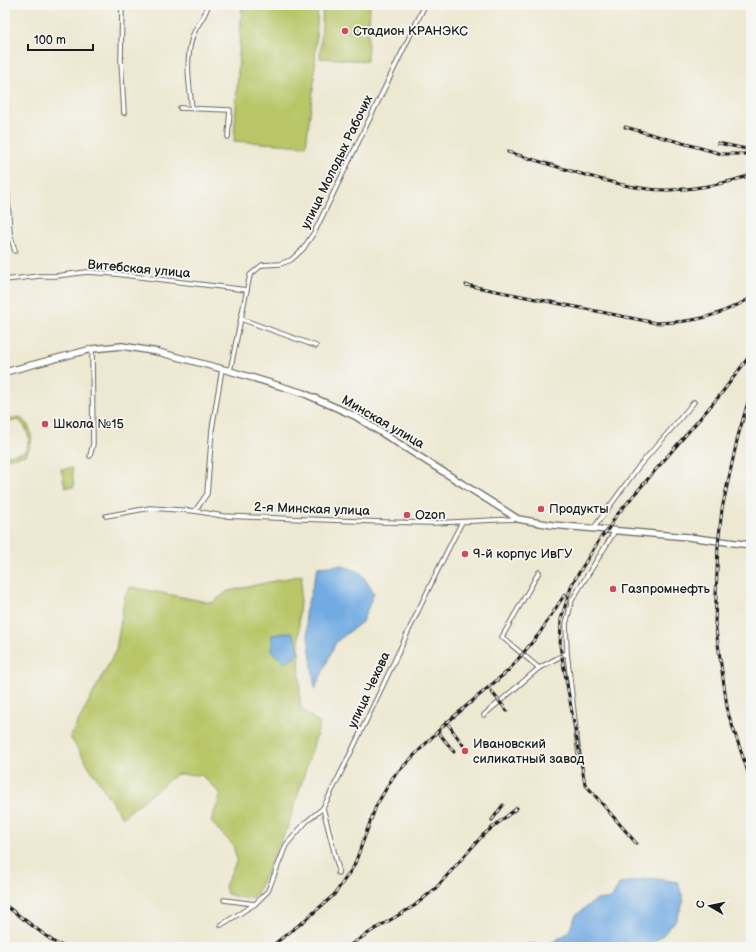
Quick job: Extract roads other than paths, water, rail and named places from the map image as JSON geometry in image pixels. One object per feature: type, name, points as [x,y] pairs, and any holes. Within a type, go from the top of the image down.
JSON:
[{"type":"main road","name":"Минская улица","points":[[5,372],[92,349],[122,346],[158,352],[230,371],[302,393],[355,416],[518,519],[545,524],[718,540],[751,545]]},
{"type":"street","points":[[6,5],[6,185],[10,234],[15,251]]},
{"type":"street","points":[[122,5],[121,60],[124,113]]},
{"type":"street","points":[[192,108],[188,78],[189,47],[201,19],[207,11],[208,5]]},
{"type":"street","name":"улица Молодых Рабочих","points":[[230,371],[250,275],[262,265],[280,264],[291,260],[303,249],[315,231],[425,5]]},
{"type":"street","points":[[180,108],[230,110],[228,137]]},
{"type":"street","points":[[5,234],[10,234]]},
{"type":"street","name":"Витебская улица","points":[[5,280],[87,272],[116,274],[247,290]]},
{"type":"street","points":[[241,319],[316,346]]},
{"type":"street","points":[[90,456],[93,444],[92,349]]},
{"type":"street","points":[[195,512],[207,494],[212,429],[222,369]]},
{"type":"street","points":[[592,529],[639,466],[694,402]]},
{"type":"street","name":"2-я Минская улица","points":[[106,516],[150,508],[223,516],[384,522],[433,523],[518,519]]},
{"type":"street","name":"улица Чехова","points":[[323,808],[433,578],[462,522]]},
{"type":"street","points":[[579,756],[567,653],[566,624],[572,600],[615,531]]},
{"type":"street","points":[[539,572],[502,637],[539,668]]},
{"type":"street","points":[[484,715],[539,668],[567,653]]},
{"type":"street","points":[[220,925],[254,904],[268,891],[286,845],[306,822],[323,808],[338,867],[338,873]]},
{"type":"street","points":[[224,900],[254,904]]},
{"type":"water","points":[[340,565],[360,572],[374,593],[362,622],[336,642],[315,689],[305,613],[318,567]]},
{"type":"water","points":[[292,632],[298,645],[298,652],[294,658],[285,663],[272,652],[272,635]]},
{"type":"water","points":[[650,878],[678,882],[684,901],[676,920],[660,938],[649,944],[637,946],[629,943],[621,947],[526,947],[527,944],[549,944],[568,933],[576,915],[595,900],[612,898],[619,884]]},
{"type":"railway","points":[[625,127],[722,154],[751,154]]},
{"type":"railway","points":[[718,143],[751,150]]},
{"type":"railway","points":[[508,152],[600,179],[647,189],[670,190],[701,187],[751,175]]},
{"type":"railway","points":[[466,285],[656,323],[694,320],[727,310],[751,298]]},
{"type":"railway","points":[[636,843],[585,784],[560,646],[561,619],[572,584],[616,516],[721,394],[751,354]]},
{"type":"railway","points":[[751,392],[738,436],[722,509],[718,545],[715,623],[728,713],[751,781]]},
{"type":"railway","points":[[265,947],[273,945],[334,895],[354,866],[376,806],[393,777],[444,725],[509,670],[539,634],[565,594]]},
{"type":"railway","points":[[491,691],[507,711]]},
{"type":"railway","points":[[448,724],[463,745]]},
{"type":"railway","points":[[439,733],[454,752]]},
{"type":"railway","points":[[492,820],[503,805]]},
{"type":"railway","points":[[347,947],[414,906],[436,888],[483,835],[517,808]]},
{"type":"railway","points":[[5,905],[54,942],[65,947]]},
{"type":"place","name":"Стадион КРАНЭКС","points":[[345,31]]},
{"type":"place","name":"Школа №15","points":[[45,424]]},
{"type":"place","name":"Продукты","points":[[541,509]]},
{"type":"place","name":"Ozon","points":[[407,515]]},
{"type":"place","name":"9-й корпус ИвГУ","points":[[465,554]]},
{"type":"place","name":"Газпромнефть","points":[[613,589]]},
{"type":"place","name":"Ивановский силикатный завод","points":[[465,751]]}]
